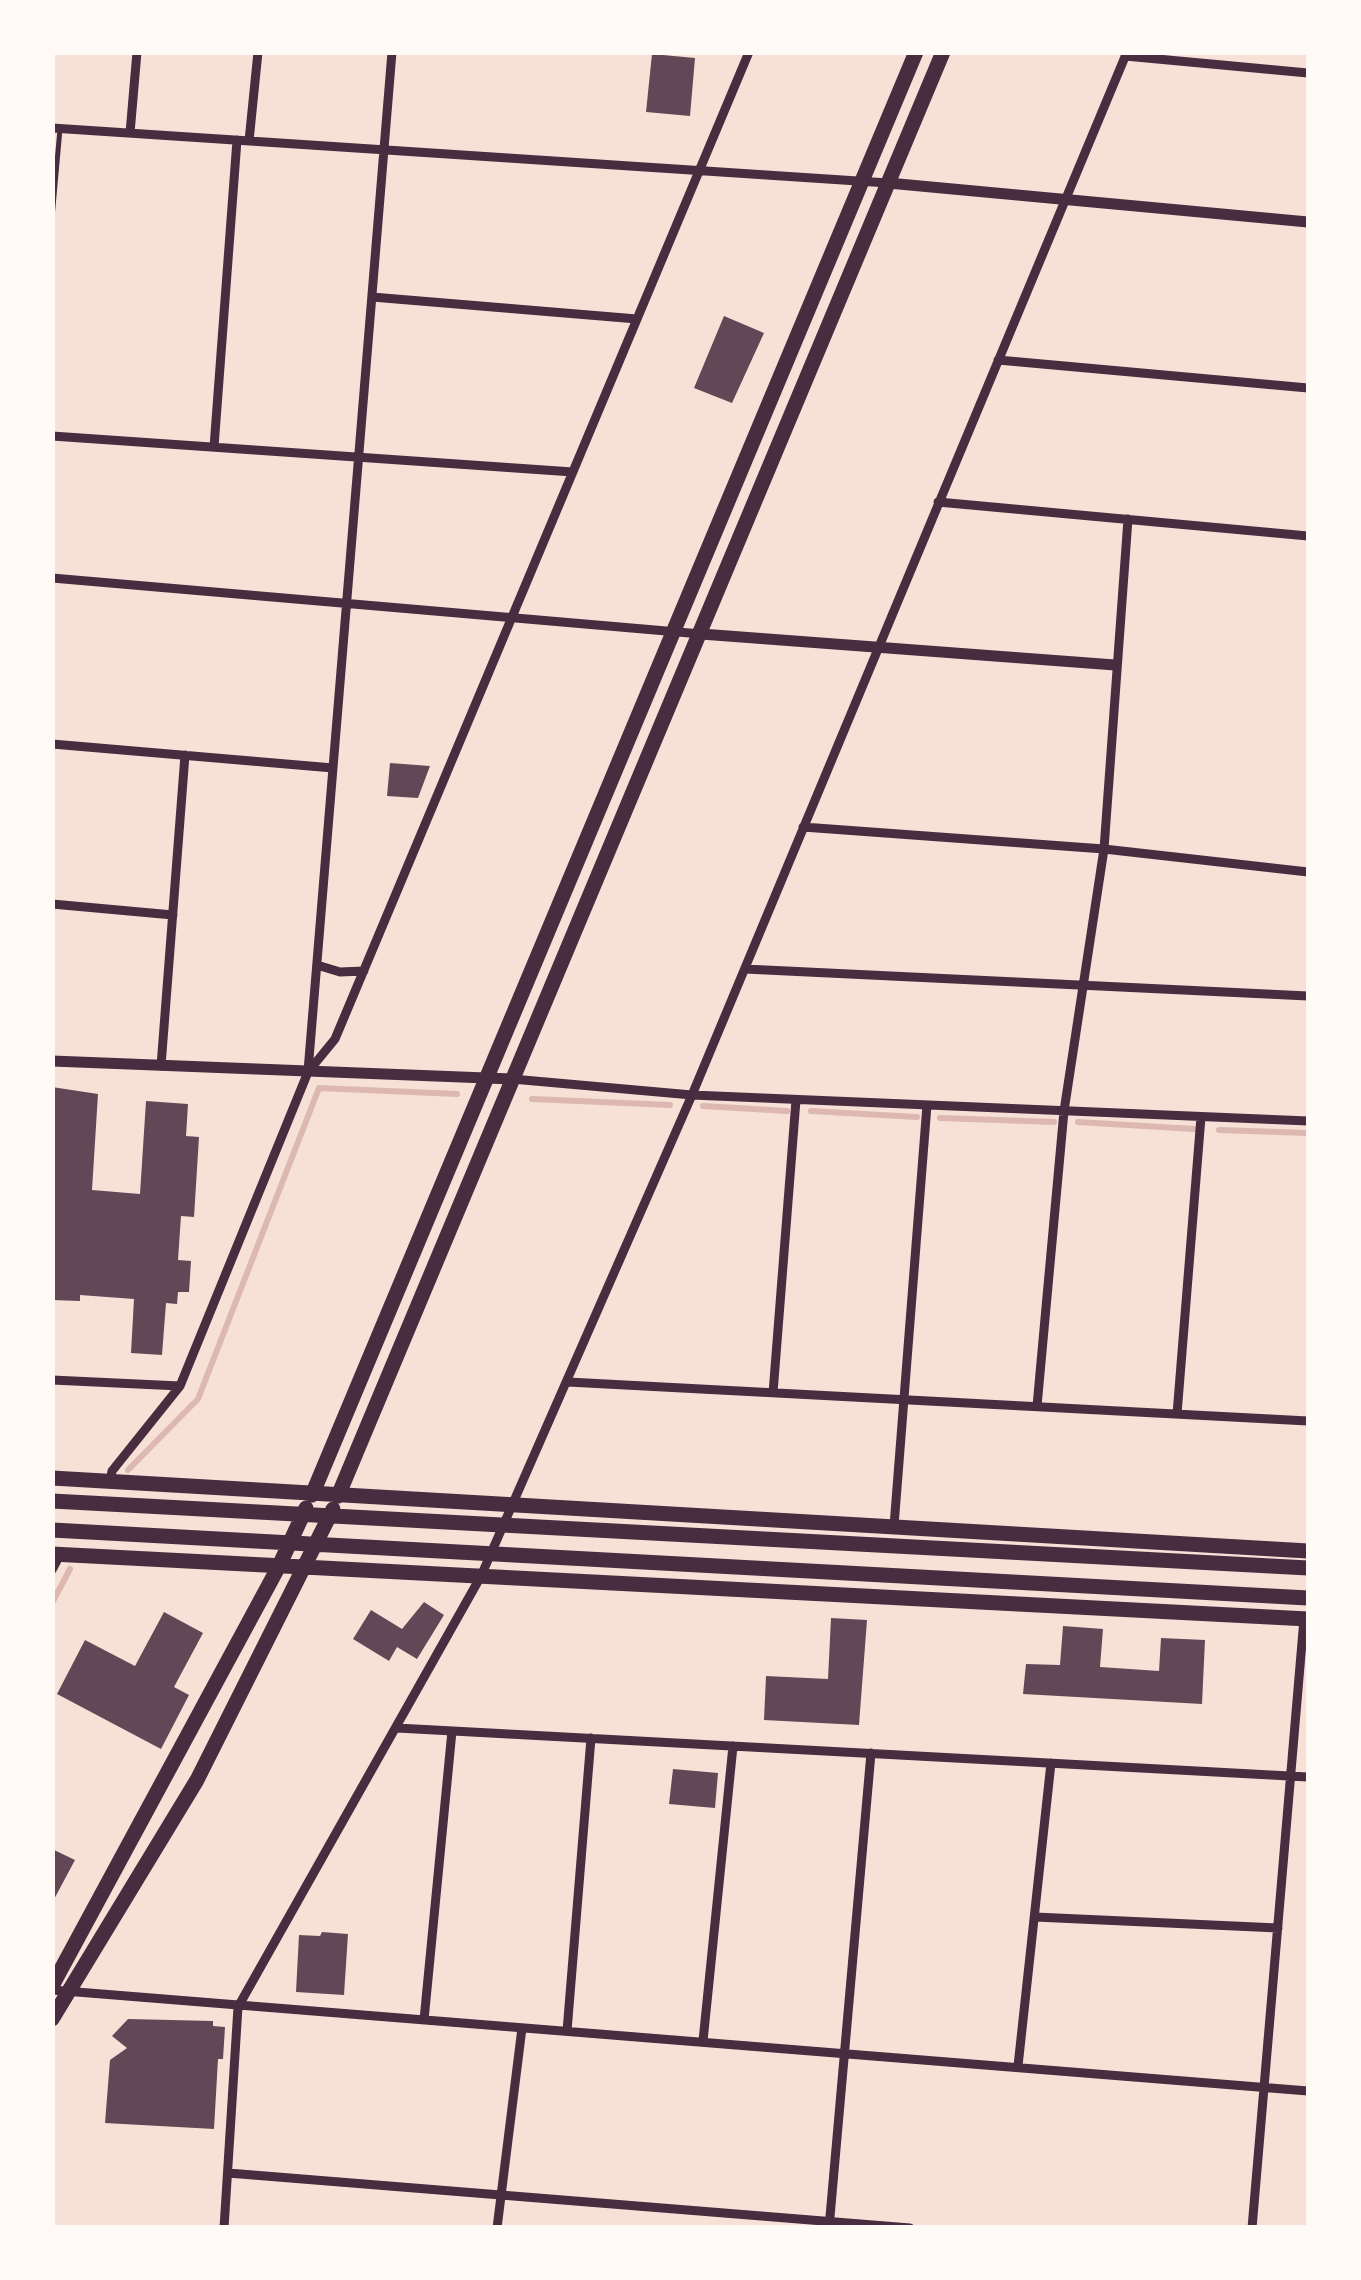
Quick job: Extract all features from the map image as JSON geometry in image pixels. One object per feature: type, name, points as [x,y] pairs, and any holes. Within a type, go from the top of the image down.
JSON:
[{"type":"main road","points":[[52,2019],[58,1989],[279,1566],[312,1495],[916,52]]},
{"type":"main road","points":[[58,1989],[197,1780],[307,1568],[943,52]]},
{"type":"main road","points":[[52,1478],[1308,1552]]},
{"type":"main road","points":[[52,1501],[1308,1568]]},
{"type":"main road","points":[[52,1530],[1308,1598]]},
{"type":"main road","points":[[56,1554],[1306,1619]]},
{"type":"street","points":[[130,133],[137,52]]},
{"type":"street","points":[[249,141],[258,52]]},
{"type":"street","points":[[308,1072],[392,52]]},
{"type":"street","points":[[110,1482],[112,1470],[180,1386],[308,1072],[335,1039],[515,618],[749,52]]},
{"type":"street","points":[[224,2228],[238,2006],[481,1576],[515,1504],[692,1095],[1126,54],[1308,73]]},
{"type":"street","points":[[56,128],[862,180],[1308,222]]},
{"type":"street","points":[[214,447],[237,140]]},
{"type":"street","points":[[372,297],[638,319]]},
{"type":"street","points":[[998,360],[1308,388]]},
{"type":"street","points":[[52,436],[574,472]]},
{"type":"street","points":[[938,502],[1308,536]]},
{"type":"street","points":[[1036,1406],[1064,1112],[1104,850],[1128,520]]},
{"type":"street","points":[[52,578],[673,632],[878,644],[1115,665]]},
{"type":"street","points":[[52,744],[333,768]]},
{"type":"street","points":[[161,1066],[185,755]]},
{"type":"street","points":[[803,827],[1104,850],[1308,872]]},
{"type":"street","points":[[52,904],[173,915]]},
{"type":"street","points":[[317,965],[340,972],[364,971]]},
{"type":"street","points":[[745,969],[1308,996]]},
{"type":"street","points":[[52,1061],[512,1079],[692,1095],[1308,1121]]},
{"type":"street","points":[[773,1392],[796,1100]]},
{"type":"street","points":[[894,1526],[927,1105]]},
{"type":"street","points":[[1177,1414],[1202,1117]]},
{"type":"street","points":[[52,1380],[180,1386]]},
{"type":"street","points":[[568,1382],[1308,1421]]},
{"type":"street","points":[[52,1570],[56,1554]]},
{"type":"street","points":[[1252,2228],[1306,1619]]},
{"type":"street","points":[[397,1728],[1308,1777]]},
{"type":"street","points":[[424,2020],[452,1731]]},
{"type":"street","points":[[567,2031],[591,1738]]},
{"type":"street","points":[[704,2041],[733,1746]]},
{"type":"street","points":[[829,2224],[871,1754]]},
{"type":"street","points":[[1018,2066],[1052,1763]]},
{"type":"street","points":[[1035,1917],[1278,1928]]},
{"type":"street","points":[[58,1989],[1308,2092]]},
{"type":"street","points":[[497,2228],[522,2028]]},
{"type":"street","points":[[228,2173],[910,2228]]},
{"type":"lane","points":[[52,218],[56,128]]},
{"type":"building","points":[[652,54],[695,58],[690,116],[646,112]]},
{"type":"building","points":[[724,316],[764,333],[732,403],[694,388]]},
{"type":"building","points":[[390,763],[430,766],[418,798],[387,796]]},
{"type":"building","points":[[52,1087],[98,1094],[92,1190],[140,1194],[146,1101],[188,1104],[186,1136],[199,1137],[194,1217],[181,1216],[178,1260],[191,1261],[189,1292],[178,1292],[177,1304],[166,1303],[162,1355],[131,1353],[134,1299],[80,1295],[80,1301],[52,1300]]},
{"type":"building","points":[[424,1602],[444,1615],[417,1659],[397,1647],[389,1661],[353,1639],[371,1610],[402,1629]]},
{"type":"building","points":[[164,1612],[203,1633],[174,1687],[189,1695],[161,1749],[57,1694],[85,1640],[135,1666]]},
{"type":"building","points":[[831,1618],[867,1620],[859,1725],[764,1720],[766,1676],[828,1679]]},
{"type":"building","points":[[1063,1626],[1103,1629],[1100,1667],[1159,1671],[1161,1638],[1205,1640],[1202,1704],[1023,1694],[1026,1664],[1060,1665]]},
{"type":"building","points":[[673,1769],[718,1773],[715,1808],[669,1804]]},
{"type":"building","points":[[52,1849],[75,1860],[52,1903]]},
{"type":"building","points":[[322,1932],[348,1934],[344,1995],[296,1992],[299,1935],[320,1936]]},
{"type":"building","points":[[128,2019],[213,2021],[213,2026],[225,2027],[223,2059],[218,2059],[214,2129],[105,2123],[110,2060],[127,2048],[112,2036]]},
{"type":"waterway","points":[[128,1470],[198,1399],[319,1088],[457,1094]]},
{"type":"waterway","points":[[532,1099],[670,1105]]},
{"type":"waterway","points":[[703,1106],[787,1111]]},
{"type":"waterway","points":[[811,1111],[917,1117]]},
{"type":"waterway","points":[[940,1118],[1054,1122]]},
{"type":"waterway","points":[[1078,1122],[1194,1129]]},
{"type":"waterway","points":[[1219,1130],[1308,1133]]},
{"type":"waterway","points":[[52,1603],[70,1569]]}]
